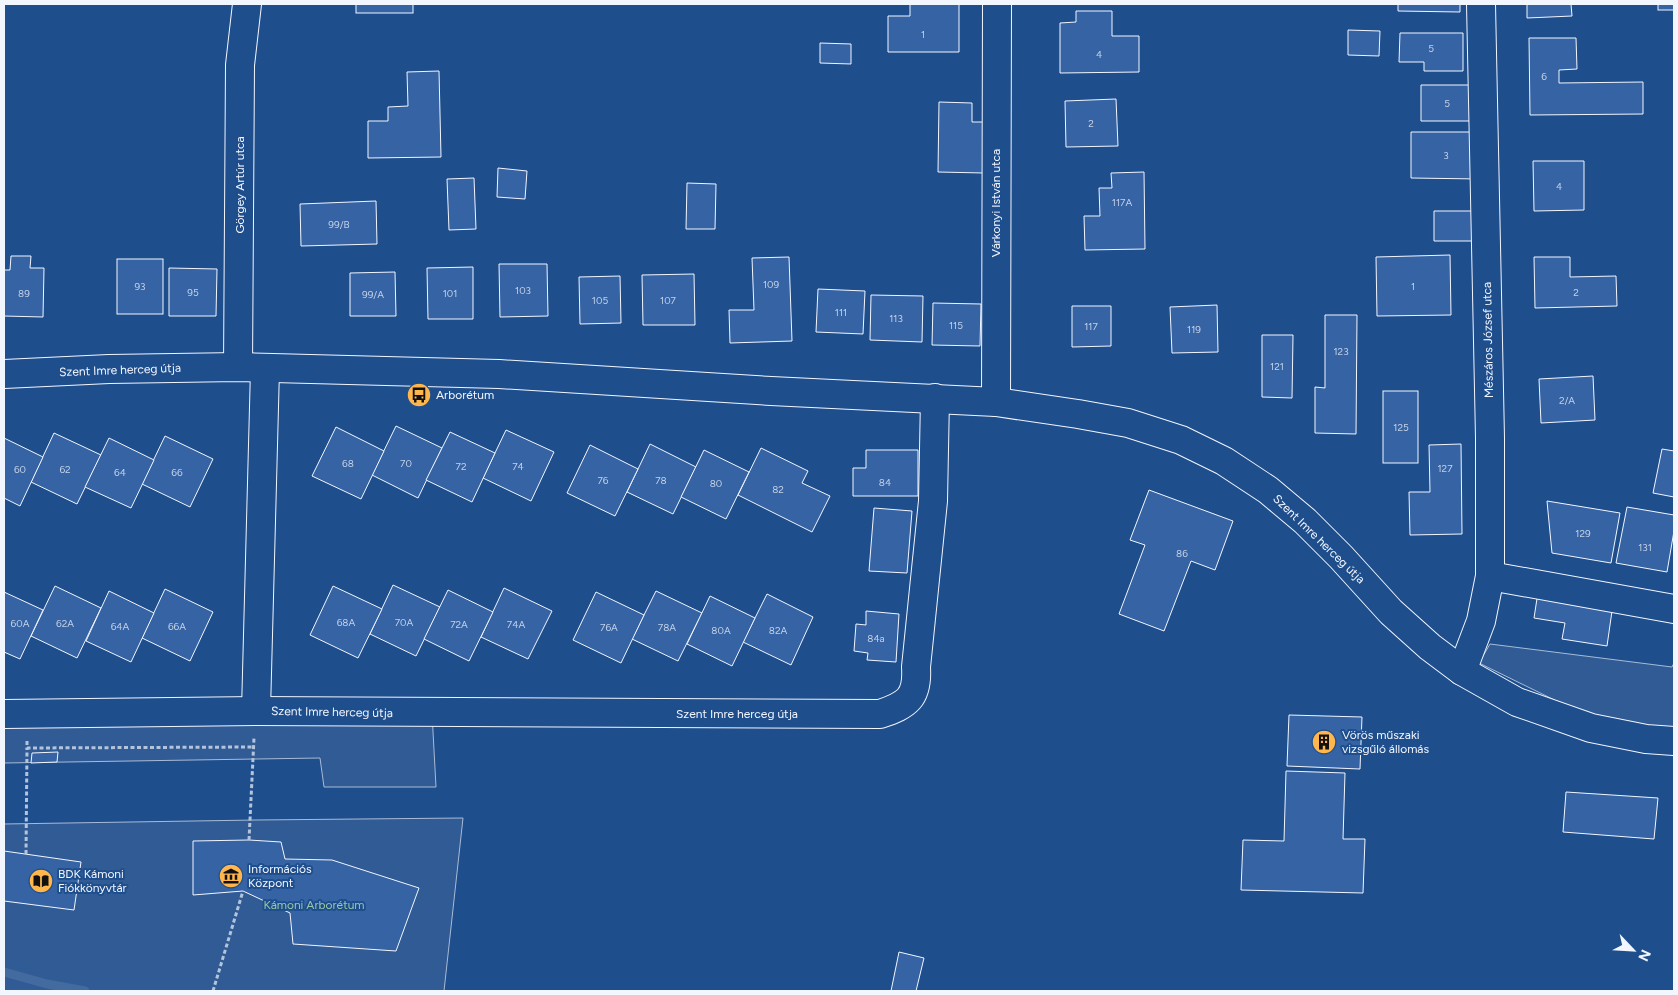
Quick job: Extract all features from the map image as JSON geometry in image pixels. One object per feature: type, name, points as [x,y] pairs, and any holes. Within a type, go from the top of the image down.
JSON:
[{"type":"street","name":"Görgey Artúr utca","points":[[238,367],[240,65],[247,4]]},
{"type":"street","name":"Várkonyi István utca","points":[[996,402],[997,4]]},
{"type":"street","name":"Mészáros József utca","points":[[1462,671],[1481,621],[1490,576],[1490,438],[1481,4]]},
{"type":"street","name":"Szent Imre herceg útja","points":[[4,374],[109,369],[238,367],[499,374],[771,392],[996,402],[1128,423],[1181,440],[1224,461],[1268,490],[1304,521],[1341,557],[1392,612],[1430,648],[1462,671],[1517,702],[1591,728],[1646,739],[1674,741]]},
{"type":"street","name":"Szent Imre herceg útja","points":[[256,711],[265,369]]},
{"type":"street","name":"Szent Imre herceg útja","points":[[15,714],[256,711],[880,714],[899,708],[911,698],[916,677],[933,501],[935,398]]},
{"type":"street","points":[[1490,576],[1674,609]]},
{"type":"path","points":[[249,840],[256,711]]},
{"type":"path","points":[[15,714],[27,748],[26,854]]},
{"type":"path","points":[[27,748],[254,747]]},
{"type":"path","points":[[213,991],[243,891]]},
{"type":"shaded area","points":[[1490,644],[1672,667],[1674,663],[1674,730],[1579,712],[1479,663]]},
{"type":"shaded area","points":[[4,713],[432,713],[436,787],[324,787],[320,758],[4,763]]},
{"type":"shaded area","name":"Kámoni Arborétum","points":[[463,818],[444,991],[4,991],[4,824]]},
{"type":"building","points":[[356,4],[413,4],[413,13],[356,13]]},
{"type":"building","points":[[910,4],[959,4],[959,52],[888,52],[888,16],[910,16]]},
{"type":"building","points":[[1398,4],[1460,4],[1460,12],[1398,11]]},
{"type":"building","points":[[1527,4],[1571,4],[1572,16],[1527,18]]},
{"type":"building","points":[[1658,4],[1674,4],[1674,10],[1658,10]]},
{"type":"building","points":[[1076,11],[1112,11],[1112,36],[1139,36],[1139,72],[1060,73],[1060,23],[1076,22]]},
{"type":"building","points":[[1348,30],[1380,31],[1379,56],[1348,55]]},
{"type":"building","points":[[1400,33],[1463,33],[1463,71],[1424,71],[1424,62],[1399,62]]},
{"type":"building","points":[[1529,38],[1576,38],[1577,69],[1559,70],[1559,83],[1643,82],[1643,114],[1530,115]]},
{"type":"building","points":[[820,43],[851,44],[851,64],[820,63]]},
{"type":"building","points":[[439,71],[441,157],[368,158],[368,121],[388,121],[388,107],[408,106],[407,72]]},
{"type":"building","points":[[1421,85],[1474,85],[1473,121],[1421,121]]},
{"type":"building","points":[[1116,99],[1118,146],[1066,147],[1065,101]]},
{"type":"building","points":[[939,102],[972,103],[972,122],[985,122],[984,173],[938,172]]},
{"type":"building","points":[[1411,132],[1480,132],[1480,179],[1411,178]]},
{"type":"building","points":[[1533,161],[1584,161],[1584,210],[1534,211]]},
{"type":"building","points":[[498,168],[527,171],[525,199],[497,197]]},
{"type":"building","points":[[1144,172],[1145,249],[1085,250],[1084,216],[1100,216],[1099,188],[1112,188],[1111,173]]},
{"type":"building","points":[[474,178],[476,229],[449,230],[447,179]]},
{"type":"building","points":[[687,183],[716,184],[715,229],[686,229]]},
{"type":"building","points":[[376,201],[377,244],[301,246],[300,204]]},
{"type":"building","points":[[1434,211],[1474,211],[1473,241],[1434,241]]},
{"type":"building","points":[[1450,255],[1451,315],[1377,316],[1376,257]]},
{"type":"building","points":[[11,256],[31,256],[30,268],[44,268],[43,317],[4,316],[4,270],[10,270]]},
{"type":"building","points":[[789,257],[792,341],[730,343],[729,310],[754,310],[752,258]]},
{"type":"building","points":[[1534,257],[1570,257],[1570,277],[1616,276],[1617,306],[1535,308]]},
{"type":"building","points":[[117,259],[163,259],[163,314],[117,314]]},
{"type":"building","points":[[499,264],[547,264],[548,316],[500,317]]},
{"type":"building","points":[[473,267],[473,319],[428,319],[427,268]]},
{"type":"building","points":[[169,268],[217,269],[216,316],[169,316]]},
{"type":"building","points":[[395,272],[396,316],[350,316],[350,273]]},
{"type":"building","points":[[694,274],[695,325],[643,325],[642,275]]},
{"type":"building","points":[[620,276],[621,323],[580,324],[579,277]]},
{"type":"building","points":[[818,289],[865,291],[863,334],[816,332]]},
{"type":"building","points":[[871,295],[923,296],[922,342],[870,340]]},
{"type":"building","points":[[933,303],[981,304],[980,346],[932,345]]},
{"type":"building","points":[[1217,305],[1218,352],[1172,353],[1170,307]]},
{"type":"building","points":[[1072,306],[1111,306],[1111,346],[1072,347]]},
{"type":"building","points":[[1325,315],[1357,315],[1356,434],[1315,433],[1315,387],[1325,388]]},
{"type":"building","points":[[1262,335],[1293,335],[1292,398],[1262,397]]},
{"type":"building","points":[[1593,376],[1595,420],[1541,423],[1539,379]]},
{"type":"building","points":[[1383,391],[1418,391],[1418,463],[1383,463]]},
{"type":"building","points":[[396,426],[442,448],[418,498],[372,475]]},
{"type":"building","points":[[336,427],[384,451],[361,499],[312,476]]},
{"type":"building","points":[[506,430],[554,452],[531,501],[483,478]]},
{"type":"building","points":[[450,432],[495,453],[472,502],[426,480]]},
{"type":"building","points":[[54,433],[101,455],[77,504],[31,482]]},
{"type":"building","points":[[165,436],[213,459],[190,507],[142,484]]},
{"type":"building","points":[[4,438],[43,457],[20,506],[4,498]]},
{"type":"building","points":[[109,438],[154,460],[131,508],[85,487]]},
{"type":"building","points":[[650,444],[696,467],[673,514],[627,492]]},
{"type":"building","points":[[1461,444],[1462,534],[1410,535],[1409,492],[1430,492],[1429,445]]},
{"type":"building","points":[[590,445],[638,469],[615,516],[567,493]]},
{"type":"building","points":[[761,448],[808,471],[802,483],[830,496],[812,532],[738,495]]},
{"type":"building","points":[[1662,449],[1674,451],[1674,497],[1653,493]]},
{"type":"building","points":[[704,450],[749,472],[726,519],[681,497]]},
{"type":"building","points":[[866,450],[918,450],[918,496],[853,496],[853,468],[866,468]]},
{"type":"building","points":[[1149,490],[1233,521],[1215,570],[1191,561],[1164,631],[1119,614],[1145,545],[1130,540]]},
{"type":"building","points":[[1547,501],[1620,513],[1611,563],[1552,553]]},
{"type":"building","points":[[1627,507],[1674,515],[1674,531],[1667,572],[1616,563]]},
{"type":"building","points":[[874,508],[912,511],[907,573],[869,571]]},
{"type":"building","points":[[393,585],[440,607],[416,656],[370,634]]},
{"type":"building","points":[[55,586],[101,608],[77,658],[31,636]]},
{"type":"building","points":[[333,586],[382,609],[358,658],[310,635]]},
{"type":"building","points":[[504,588],[552,611],[528,659],[481,637]]},
{"type":"building","points":[[165,589],[213,612],[190,661],[142,638]]},
{"type":"building","points":[[448,590],[493,612],[469,661],[424,639]]},
{"type":"building","points":[[109,591],[154,613],[131,662],[86,641]]},
{"type":"building","points":[[656,591],[702,613],[678,661],[632,639]]},
{"type":"building","points":[[4,592],[43,610],[20,659],[4,652]]},
{"type":"building","points":[[596,592],[644,615],[621,663],[573,640]]},
{"type":"building","points":[[1538,592],[1613,604],[1607,646],[1562,639],[1565,623],[1534,618]]},
{"type":"building","points":[[767,594],[813,617],[791,665],[743,642]]},
{"type":"building","points":[[710,596],[755,618],[732,666],[687,644]]},
{"type":"building","points":[[866,611],[899,614],[896,662],[867,660],[868,653],[854,651],[856,624],[866,625]]},
{"type":"building","name":"Vörös műszaki vizsgűló állomás","points":[[1289,715],[1362,717],[1360,769],[1287,766]]},
{"type":"building","points":[[58,752],[57,762],[31,763],[32,753]]},
{"type":"building","points":[[1286,771],[1345,773],[1343,839],[1365,839],[1363,893],[1241,890],[1243,840],[1284,841]]},
{"type":"building","points":[[1566,792],[1658,798],[1654,839],[1563,832]]},
{"type":"building","points":[[249,840],[281,842],[285,859],[332,860],[419,888],[396,951],[293,944],[290,913],[243,891],[193,895],[193,841]]},
{"type":"building","name":"BDK Kámoni Fiókkönyvtár","points":[[4,851],[81,862],[74,910],[4,901]]},
{"type":"building","points":[[899,952],[924,958],[916,991],[891,991]]},
{"type":"waterway","points":[[4,972],[47,984],[85,991]]},
{"type":"place","name":"Arborétum","points":[[419,395]]},
{"type":"place","name":"Vörös műszaki vizsgűló állomás","points":[[1324,742]]},
{"type":"place","name":"Információs Központ","points":[[231,876]]},
{"type":"place","name":"BDK Kámoni Fiókkönyvtár","points":[[41,881]]}]
